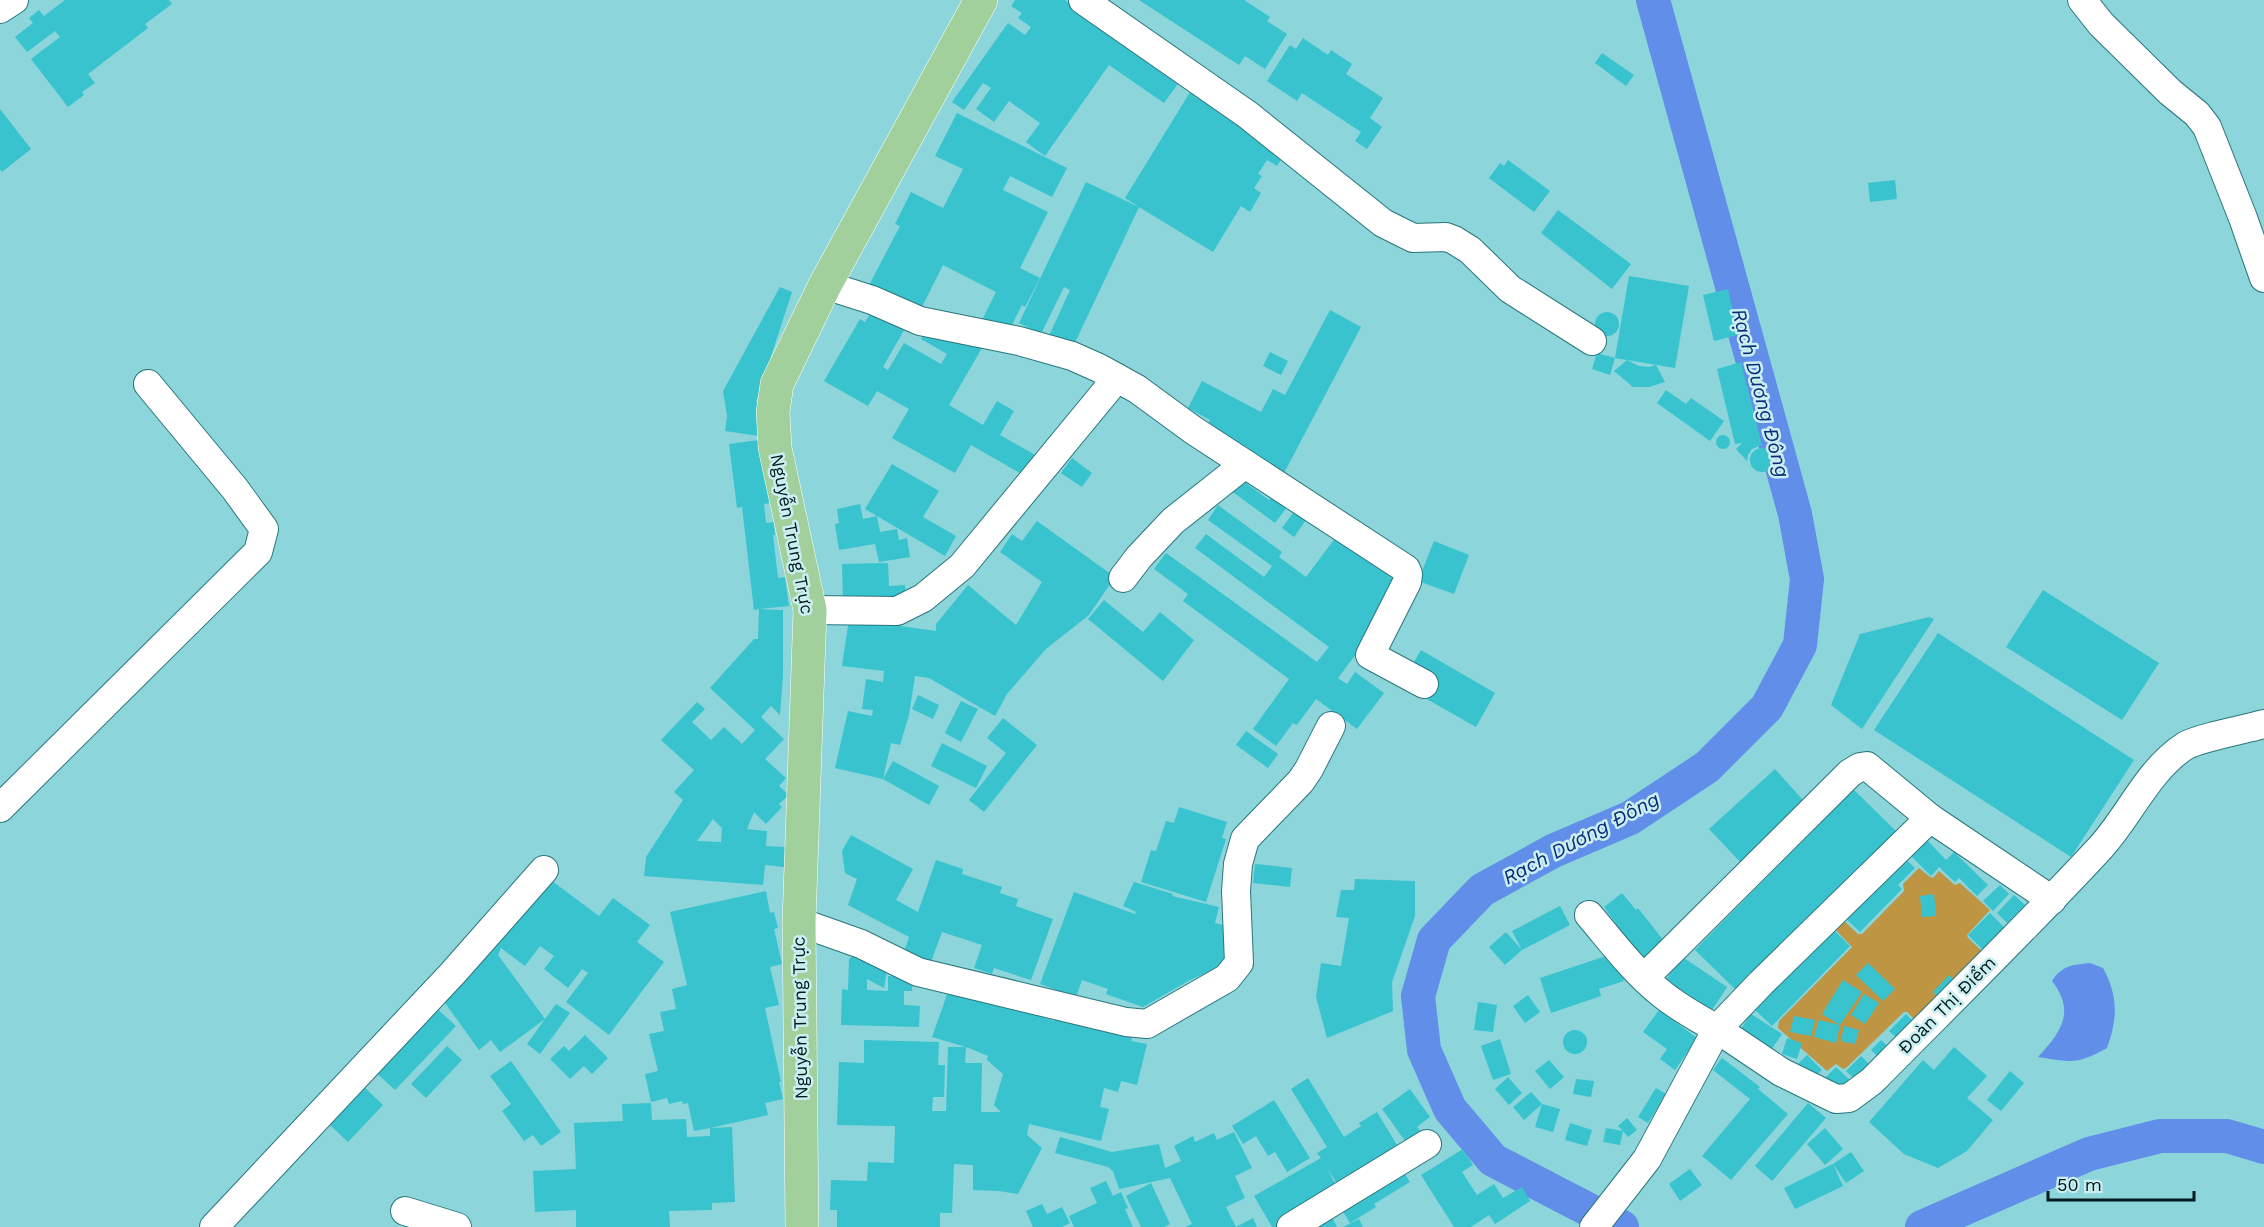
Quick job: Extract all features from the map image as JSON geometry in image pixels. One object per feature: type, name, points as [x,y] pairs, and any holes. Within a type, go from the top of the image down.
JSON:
[{"type":"main road","name":"Nguyễn Trung Trực","points":[[802,1227],[799,922],[810,610],[775,448],[772,412],[777,384],[825,285],[981,0]]},
{"type":"street","points":[[0,9],[14,0]]},
{"type":"street","points":[[1083,0],[1248,114],[1383,223],[1413,238],[1446,237],[1454,240],[1470,250],[1510,289],[1592,341]]},
{"type":"street","points":[[2082,0],[2101,24],[2208,127],[2264,278]]},
{"type":"street","points":[[825,285],[872,300],[920,321],[1020,342],[1072,356],[1137,389],[1245,464],[1406,569],[1407,582],[1370,655],[1424,684]]},
{"type":"street","points":[[810,610],[897,610],[923,598],[962,566],[1117,378]]},
{"type":"street","points":[[0,808],[258,552],[264,529],[235,489],[148,384]]},
{"type":"street","points":[[1124,578],[1139,557],[1173,521],[1245,464]]},
{"type":"street","name":"Đoàn Thị Điểm","points":[[1589,915],[1661,993],[1690,1014],[1717,1029],[1781,1072],[1836,1099],[1849,1098],[1872,1081],[2052,900],[2117,829],[2167,760],[2187,745],[2264,724]]},
{"type":"street","points":[[799,922],[861,944],[918,972],[1079,1012],[1147,1024],[1227,978],[1239,963],[1236,891],[1238,864],[1245,839],[1301,781],[1310,769],[1331,726]]},
{"type":"street","points":[[1645,977],[1856,768],[1868,766],[1930,818],[2052,900]]},
{"type":"street","points":[[1594,1227],[1647,1159],[1717,1029],[1930,818]]},
{"type":"street","points":[[214,1227],[453,973],[544,870]]},
{"type":"street","points":[[1291,1227],[1427,1144]]},
{"type":"street","points":[[405,1211],[457,1227]]},
{"type":"shaded area","points":[[1919,868],[1930,877],[1933,878],[1939,871],[1955,885],[1960,883],[1990,910],[1967,935],[1984,953],[1917,1022],[1907,1012],[1904,1012],[1846,1068],[1843,1069],[1836,1064],[1827,1071],[1778,1028],[1779,1021],[1852,947],[1834,928],[1842,919],[1858,934],[1862,934],[1904,891],[1903,884]]},
{"type":"water","points":[[2090,963],[2103,968],[2114,998],[2115,1017],[2107,1048],[2073,1061],[2038,1057],[2053,1039],[2063,1021],[2063,1002],[2052,981],[2064,969],[2073,965]]},
{"type":"building","points":[[65,0],[169,0],[172,4],[145,24],[148,28],[88,74],[95,83],[82,92],[84,95],[68,107],[31,59],[60,37],[55,31],[27,52],[15,37],[33,23],[29,18],[39,10],[44,16]]},
{"type":"building","points":[[1015,0],[1065,0],[1180,81],[1164,103],[1109,65],[1045,156],[1026,142],[1040,123],[1009,101],[994,122],[976,109],[991,88],[983,83],[964,110],[952,102],[1008,23],[1025,35],[1031,27],[1018,18],[1022,13],[1011,6]]},
{"type":"building","points":[[1139,0],[1244,0],[1270,17],[1267,21],[1287,34],[1265,69],[1245,56],[1239,65]]},
{"type":"building","points":[[1303,38],[1328,55],[1331,50],[1352,64],[1346,74],[1383,98],[1370,118],[1382,127],[1367,149],[1355,141],[1361,132],[1302,93],[1297,101],[1267,81],[1290,45],[1296,49]]},
{"type":"building","points":[[1602,53],[1634,75],[1626,86],[1595,63]]},
{"type":"building","points":[[1192,89],[1286,151],[1277,166],[1267,160],[1258,174],[1262,176],[1254,188],[1261,193],[1250,212],[1241,206],[1213,252],[1125,198]]},
{"type":"building","points":[[0,109],[31,149],[2,172],[0,169]]},
{"type":"building","points":[[957,113],[1067,168],[1052,197],[1010,176],[1003,190],[1048,212],[1020,268],[1040,278],[1025,307],[1022,305],[1007,335],[981,322],[996,292],[943,265],[917,317],[866,291],[900,226],[895,224],[911,192],[943,208],[963,169],[935,156]]},
{"type":"building","points":[[1508,160],[1550,191],[1534,212],[1489,178],[1500,163],[1504,166]]},
{"type":"building","points":[[1895,180],[1897,199],[1870,202],[1868,183]]},
{"type":"building","points":[[1086,182],[1139,207],[1072,349],[1048,338],[1070,290],[1064,287],[1041,334],[1019,323]]},
{"type":"building","points":[[1558,210],[1631,264],[1612,289],[1541,233]]},
{"type":"building","points":[[1629,276],[1689,286],[1675,368],[1615,358]]},
{"type":"building","points":[[780,287],[792,292],[756,402],[761,403],[759,436],[725,431],[727,416],[723,391]]},
{"type":"building","points":[[1728,289],[1738,335],[1714,341],[1703,295]]},
{"type":"building","points":[[876,304],[908,323],[883,367],[888,370],[904,343],[941,364],[947,354],[921,339],[929,325],[982,348],[949,405],[983,425],[997,401],[1014,411],[1000,435],[1044,460],[1032,480],[971,445],[955,473],[892,438],[909,409],[877,391],[868,406],[824,381],[860,319],[865,322]]},
{"type":"building","points":[[1330,310],[1361,327],[1283,475],[1203,434],[1210,420],[1188,408],[1202,381],[1261,412],[1273,389],[1285,395]]},
{"type":"building","points":[[1607,312],[1615,316],[1619,324],[1615,332],[1607,336],[1599,332],[1595,324],[1599,316]]},
{"type":"building","points":[[1270,352],[1288,361],[1281,375],[1263,366]]},
{"type":"building","points":[[1597,353],[1615,358],[1610,375],[1592,369]]},
{"type":"building","points":[[1627,360],[1639,366],[1656,365],[1665,382],[1649,387],[1633,387],[1614,371]]},
{"type":"building","points":[[1741,362],[1762,445],[1752,449],[1747,461],[1736,449],[1742,443],[1735,444],[1717,369]]},
{"type":"building","points":[[1666,390],[1686,404],[1691,398],[1724,421],[1710,441],[1657,403]]},
{"type":"building","points":[[1720,435],[1726,435],[1730,442],[1726,449],[1720,449],[1716,445],[1716,439]]},
{"type":"building","points":[[765,439],[772,503],[764,504],[766,523],[774,522],[775,535],[773,535],[778,578],[785,577],[789,606],[754,610],[742,507],[737,508],[729,444]]},
{"type":"building","points":[[1762,448],[1770,452],[1774,460],[1770,468],[1762,472],[1754,468],[1750,460],[1754,452]]},
{"type":"building","points":[[1072,458],[1092,473],[1082,487],[1061,473]]},
{"type":"building","points":[[892,464],[939,491],[923,517],[956,536],[945,556],[865,509]]},
{"type":"building","points":[[1239,478],[1269,500],[1275,492],[1290,503],[1275,523],[1230,490]]},
{"type":"building","points":[[860,504],[863,519],[877,516],[880,532],[897,529],[899,540],[907,538],[910,557],[879,562],[875,544],[839,550],[835,524],[839,523],[837,509]]},
{"type":"building","points":[[1218,505],[1282,552],[1279,557],[1306,577],[1339,533],[1401,579],[1369,637],[1338,678],[1347,684],[1355,672],[1384,693],[1357,729],[1316,699],[1297,725],[1293,723],[1276,746],[1253,729],[1289,679],[1183,601],[1188,594],[1154,569],[1166,553],[1317,662],[1329,647],[1195,548],[1206,534],[1264,577],[1272,566],[1208,520]]},
{"type":"building","points":[[1299,505],[1311,513],[1294,537],[1282,528]]},
{"type":"building","points":[[1037,521],[1115,577],[1089,615],[1046,649],[1007,694],[995,716],[929,678],[915,676],[909,715],[900,745],[891,743],[883,779],[835,768],[848,711],[872,716],[873,710],[862,709],[866,679],[883,682],[884,671],[842,666],[849,619],[936,631],[936,624],[968,585],[1016,625],[1042,582],[1000,552],[1012,534],[1022,541]]},
{"type":"building","points":[[1434,541],[1469,555],[1454,594],[1418,581]]},
{"type":"building","points":[[888,563],[889,586],[905,585],[906,603],[843,604],[842,564]]},
{"type":"building","points":[[2043,590],[2159,663],[2122,720],[2006,647]]},
{"type":"building","points":[[1104,600],[1143,632],[1160,612],[1194,640],[1163,681],[1088,619]]},
{"type":"building","points":[[759,609],[783,610],[783,676],[780,715],[771,706],[761,717],[784,739],[765,759],[786,778],[779,786],[789,795],[779,804],[782,807],[766,824],[754,812],[747,829],[767,831],[766,846],[786,847],[784,867],[765,865],[763,885],[644,876],[646,857],[683,800],[674,792],[694,770],[661,740],[697,702],[705,709],[692,722],[711,740],[724,727],[742,744],[755,730],[710,688],[754,639],[758,639]],"holes":[[[713,819],[722,828],[721,842],[697,841]]]},
{"type":"building","points":[[1929,617],[1934,619],[1862,729],[1831,705],[1860,634]]},
{"type":"building","points":[[1938,633],[2134,760],[2071,857],[1874,730]]},
{"type":"building","points":[[1421,650],[1495,693],[1476,727],[1425,698],[1411,667]]},
{"type":"building","points":[[918,695],[939,705],[933,719],[912,709]]},
{"type":"building","points":[[961,701],[978,709],[961,742],[945,733]]},
{"type":"building","points":[[1003,718],[1037,745],[984,812],[969,800],[1006,753],[987,738]]},
{"type":"building","points":[[1246,731],[1278,754],[1268,768],[1236,745]]},
{"type":"building","points":[[942,743],[987,766],[976,788],[931,766]]},
{"type":"building","points":[[893,761],[939,786],[929,805],[883,779]]},
{"type":"building","points":[[1775,769],[1809,807],[1744,866],[1709,829]]},
{"type":"building","points":[[1853,789],[1896,831],[1738,992],[1695,950]]},
{"type":"building","points":[[1179,807],[1227,822],[1222,838],[1226,839],[1206,902],[1141,882],[1151,850],[1156,851],[1166,821],[1174,823]]},
{"type":"building","points":[[851,835],[913,869],[896,900],[918,912],[936,860],[963,869],[962,874],[1002,887],[1000,893],[1018,899],[1016,906],[1053,919],[1031,980],[994,968],[992,974],[974,968],[982,945],[942,932],[931,962],[904,952],[909,937],[848,905],[857,879],[845,873],[842,851]]},
{"type":"building","points":[[1927,840],[1946,860],[1954,852],[1988,885],[1977,896],[1959,878],[1955,882],[1939,867],[1931,876],[1911,856]]},
{"type":"building","points":[[1901,855],[1915,868],[1898,885],[1902,889],[1860,932],[1842,915]]},
{"type":"building","points":[[1255,864],[1292,868],[1290,887],[1253,883]]},
{"type":"building","points":[[548,878],[599,916],[613,898],[650,925],[637,942],[664,962],[609,1035],[566,1002],[588,973],[582,969],[568,988],[544,969],[554,956],[540,946],[525,966],[501,948],[498,955],[545,1019],[500,1052],[491,1040],[479,1050],[440,996],[473,973],[464,964]]},
{"type":"building","points":[[1355,879],[1415,881],[1415,916],[1392,982],[1393,1011],[1327,1038],[1316,997],[1321,963],[1341,966],[1349,918],[1336,917],[1341,890],[1354,890]]},
{"type":"building","points":[[1134,882],[1173,894],[1172,896],[1219,907],[1215,923],[1227,926],[1228,959],[1213,970],[1190,980],[1143,1007],[1106,994],[1108,989],[1082,980],[1076,997],[1040,984],[1074,892],[1135,914],[1136,912],[1123,906]]},
{"type":"building","points":[[2000,885],[2009,894],[1993,911],[1983,901]]},
{"type":"building","points":[[766,891],[770,913],[774,912],[778,928],[774,929],[782,964],[770,967],[779,1005],[765,1008],[783,1099],[765,1103],[768,1115],[694,1131],[688,1103],[683,1104],[682,1101],[669,1104],[667,1098],[651,1102],[645,1074],[658,1071],[649,1034],[664,1031],[660,1012],[676,1009],[672,989],[687,985],[670,912]]},
{"type":"building","points":[[1622,893],[1636,910],[1638,908],[1668,946],[1644,964],[1615,926],[1617,925],[1604,907]]},
{"type":"building","points":[[1934,894],[1936,916],[1922,917],[1920,896]]},
{"type":"building","points":[[2014,895],[2025,905],[2007,923],[1997,913]]},
{"type":"building","points":[[1560,906],[1570,925],[1522,950],[1512,931]]},
{"type":"building","points":[[1990,913],[2007,930],[1985,952],[1968,935]]},
{"type":"building","points":[[1832,928],[1850,946],[1772,1026],[1753,1008]]},
{"type":"building","points":[[1506,932],[1522,950],[1505,965],[1489,947]]},
{"type":"building","points":[[862,949],[888,964],[884,988],[867,979],[867,990],[888,991],[888,976],[912,977],[912,991],[904,991],[904,1005],[920,1006],[919,1027],[841,1025],[842,989],[848,990],[849,959]]},
{"type":"building","points":[[1615,953],[1624,981],[1599,989],[1601,996],[1551,1013],[1540,978]]},
{"type":"building","points":[[1681,956],[1727,987],[1712,1010],[1666,980]]},
{"type":"building","points":[[1868,963],[1895,989],[1883,1001],[1856,975]]},
{"type":"building","points":[[1949,975],[1957,983],[1941,1000],[1933,992]]},
{"type":"building","points":[[1843,980],[1862,992],[1840,1025],[1822,1014]]},
{"type":"building","points":[[950,986],[1054,1021],[1057,1011],[1134,1030],[1131,1041],[1147,1044],[1137,1085],[1121,1081],[1118,1092],[1104,1088],[1100,1107],[1109,1109],[1101,1141],[1029,1124],[1027,1135],[1042,1148],[1018,1194],[973,1190],[973,1165],[954,1164],[952,1213],[940,1213],[940,1227],[837,1227],[837,1210],[830,1210],[831,1180],[867,1181],[868,1162],[894,1163],[895,1126],[837,1125],[839,1062],[864,1063],[864,1040],[939,1042],[938,1065],[945,1065],[944,1097],[933,1097],[932,1111],[946,1111],[948,1047],[966,1047],[932,1037]],"holes":[[[966,1047],[988,1056],[987,1060],[1003,1074],[994,1105],[1001,1112],[981,1112],[982,1063],[965,1063]]]},
{"type":"building","points":[[1864,994],[1879,1003],[1865,1024],[1851,1015]]},
{"type":"building","points":[[1528,995],[1540,1012],[1525,1023],[1513,1006]]},
{"type":"building","points":[[1478,1002],[1497,1005],[1493,1032],[1474,1030]]},
{"type":"building","points":[[432,1004],[456,1026],[395,1090],[371,1068]]},
{"type":"building","points":[[556,1004],[570,1013],[540,1054],[527,1044]]},
{"type":"building","points":[[1659,1010],[1697,1038],[1675,1070],[1660,1059],[1667,1049],[1643,1032]]},
{"type":"building","points":[[1751,1014],[1782,1034],[1769,1053],[1738,1033]]},
{"type":"building","points":[[1906,1014],[1915,1023],[1899,1040],[1889,1031]]},
{"type":"building","points":[[1794,1016],[1815,1020],[1811,1036],[1790,1032]]},
{"type":"building","points":[[1819,1020],[1840,1025],[1836,1043],[1814,1037]]},
{"type":"building","points":[[1844,1026],[1859,1030],[1855,1044],[1841,1041]]},
{"type":"building","points":[[1575,1030],[1580,1031],[1586,1037],[1586,1047],[1580,1053],[1575,1054],[1570,1053],[1564,1047],[1563,1042],[1564,1037],[1570,1031]]},
{"type":"building","points":[[585,1035],[608,1058],[592,1074],[584,1066],[570,1079],[550,1059],[564,1046],[569,1051]]},
{"type":"building","points":[[1787,1038],[1802,1043],[1797,1059],[1782,1054]]},
{"type":"building","points":[[1500,1039],[1511,1074],[1493,1080],[1481,1046]]},
{"type":"building","points":[[1881,1040],[1892,1050],[1882,1060],[1871,1050]]},
{"type":"building","points":[[447,1046],[462,1060],[426,1098],[411,1084]]},
{"type":"building","points":[[1954,1047],[1987,1076],[1967,1098],[1993,1120],[1967,1151],[1938,1168],[1904,1154],[1869,1122],[1923,1060],[1934,1070]]},
{"type":"building","points":[[1807,1055],[1822,1070],[1810,1082],[1795,1067]]},
{"type":"building","points":[[1861,1056],[1872,1067],[1858,1082],[1846,1071]]},
{"type":"building","points":[[1722,1058],[1760,1087],[1758,1089],[1788,1114],[1731,1180],[1702,1156],[1750,1099],[1713,1070]]},
{"type":"building","points":[[1549,1060],[1564,1077],[1550,1089],[1535,1071]]},
{"type":"building","points":[[511,1061],[561,1132],[541,1146],[533,1135],[524,1141],[502,1111],[511,1104],[490,1076]]},
{"type":"building","points":[[1836,1067],[1853,1083],[1842,1094],[1825,1078]]},
{"type":"building","points":[[2010,1071],[2024,1083],[2001,1111],[1987,1100]]},
{"type":"building","points":[[1508,1077],[1522,1093],[1509,1105],[1495,1089]]},
{"type":"building","points":[[1308,1078],[1344,1137],[1361,1126],[1359,1123],[1377,1112],[1403,1155],[1343,1193],[1327,1168],[1341,1195],[1285,1227],[1272,1227],[1254,1196],[1321,1158],[1317,1153],[1327,1147],[1291,1089]]},
{"type":"building","points":[[1576,1079],[1594,1081],[1591,1097],[1573,1094]]},
{"type":"building","points":[[361,1084],[383,1105],[348,1142],[328,1123]]},
{"type":"building","points":[[1656,1088],[1666,1094],[1648,1123],[1638,1117]]},
{"type":"building","points":[[1410,1089],[1430,1117],[1417,1127],[1421,1131],[1406,1142],[1382,1109]]},
{"type":"building","points":[[1531,1092],[1542,1104],[1524,1120],[1513,1107]]},
{"type":"building","points":[[1274,1100],[1310,1158],[1287,1172],[1275,1152],[1268,1156],[1256,1136],[1243,1144],[1232,1126]]},
{"type":"building","points":[[651,1103],[652,1120],[686,1119],[687,1137],[710,1136],[710,1128],[732,1127],[735,1202],[712,1203],[712,1210],[669,1211],[670,1227],[576,1227],[576,1210],[535,1212],[533,1171],[576,1169],[574,1123],[623,1121],[622,1104]]},
{"type":"building","points":[[1808,1103],[1826,1118],[1772,1181],[1755,1166]]},
{"type":"building","points":[[1542,1104],[1560,1109],[1553,1132],[1535,1127]]},
{"type":"building","points":[[1627,1118],[1637,1130],[1628,1137],[1618,1126]]},
{"type":"building","points":[[1570,1123],[1592,1130],[1587,1146],[1565,1140]]},
{"type":"building","points":[[1606,1128],[1623,1131],[1620,1145],[1603,1142]]},
{"type":"building","points":[[1825,1128],[1843,1149],[1825,1165],[1807,1144]]},
{"type":"building","points":[[1234,1132],[1252,1168],[1235,1176],[1245,1198],[1226,1207],[1236,1227],[1185,1227],[1192,1224],[1170,1178],[1119,1189],[1113,1171],[1108,1167],[1055,1153],[1060,1137],[1112,1152],[1159,1144],[1165,1168],[1181,1161],[1174,1146],[1193,1136],[1195,1142],[1214,1133],[1217,1140]]},
{"type":"building","points":[[1463,1149],[1473,1165],[1462,1172],[1477,1195],[1494,1184],[1503,1198],[1522,1187],[1530,1201],[1495,1224],[1489,1215],[1471,1227],[1454,1227],[1421,1175]]},
{"type":"building","points":[[1851,1152],[1864,1171],[1846,1183],[1833,1164]]},
{"type":"building","points":[[1833,1164],[1843,1186],[1795,1209],[1784,1188]]},
{"type":"building","points":[[1399,1165],[1410,1182],[1374,1204],[1376,1207],[1350,1223],[1337,1202]]},
{"type":"building","points":[[1690,1169],[1702,1185],[1680,1201],[1669,1184]]},
{"type":"building","points":[[1106,1181],[1113,1196],[1121,1192],[1133,1227],[1074,1227],[1069,1216],[1097,1203],[1090,1188]]},
{"type":"building","points":[[1151,1183],[1170,1224],[1164,1227],[1141,1227],[1126,1196]]},
{"type":"building","points":[[1042,1204],[1047,1214],[1062,1207],[1070,1223],[1062,1227],[1033,1227],[1026,1211]]},
{"type":"building","points":[[1253,1218],[1257,1227],[1236,1227]]},
{"type":"building","points":[[1333,1219],[1337,1227],[1317,1227]]},
{"type":"building","points":[[1359,1219],[1363,1227],[1343,1227]]},
{"type":"waterway","name":"Rạch Dương Đông","points":[[1622,1227],[1493,1160],[1450,1109],[1424,1050],[1418,996],[1434,940],[1482,890],[1553,851],[1630,818],[1707,767],[1767,707],[1800,645],[1807,579],[1795,514],[1653,0]]},
{"type":"waterway","name":"Rạch Dương Đông","points":[[1922,1227],[2089,1154],[2160,1136],[2227,1136],[2264,1147]]}]
